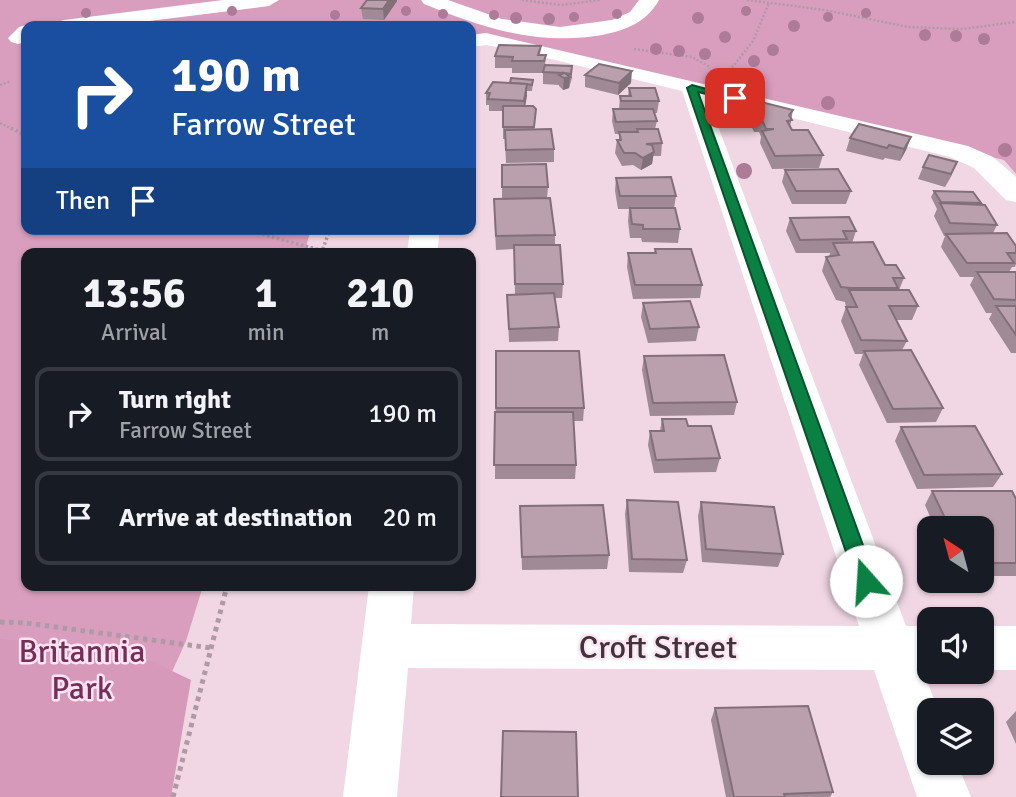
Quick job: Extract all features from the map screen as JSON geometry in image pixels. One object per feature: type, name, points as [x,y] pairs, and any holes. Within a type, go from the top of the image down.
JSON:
[{"type":"street","points":[[103,21],[269,0]]},
{"type":"street","points":[[431,0],[477,19],[526,32],[560,36],[598,30],[629,21],[645,8],[649,0]]},
{"type":"street","points":[[476,41],[496,41],[972,155],[996,170],[1016,194]]},
{"type":"street","points":[[701,90],[909,648],[918,698]]},
{"type":"street","points":[[370,797],[392,591]]},
{"type":"street","name":"Croft Street","points":[[386,646],[909,648]]},
{"type":"street","points":[[994,648],[1016,648]]},
{"type":"street","points":[[936,775],[944,797]]},
{"type":"path","points":[[522,0],[548,6],[577,5],[600,0]]},
{"type":"path","points":[[747,0],[825,10],[908,27],[963,29],[1016,22]]},
{"type":"path","points":[[701,90],[751,46],[769,3]]},
{"type":"path","points":[[0,86],[11,81]]},
{"type":"path","points":[[0,123],[21,134]]},
{"type":"path","points":[[265,235],[311,248]]},
{"type":"path","points":[[173,797],[226,591]]},
{"type":"path","points":[[0,622],[26,623],[211,648]]},
{"type":"green space","name":"Britannia Park","points":[[0,0],[1016,0],[1016,174],[1004,160],[476,36],[476,21],[21,21],[21,235],[309,235],[306,248],[21,248],[21,591],[201,591],[186,641],[115,797],[0,797]]},
{"type":"green space","points":[[0,639],[124,648],[191,680],[171,797],[0,797]]},
{"type":"building","points":[[367,0],[389,0],[383,9],[361,8]]},
{"type":"building","points":[[499,45],[541,46],[538,55],[546,55],[544,61],[512,61],[513,57],[495,56]]},
{"type":"building","points":[[599,64],[632,71],[619,83],[585,75]]},
{"type":"building","points":[[545,65],[572,66],[571,74],[543,72]]},
{"type":"building","points":[[511,78],[533,80],[532,85],[510,83]]},
{"type":"building","points":[[493,82],[527,84],[524,101],[488,99],[490,93],[486,93]]},
{"type":"building","points":[[629,88],[655,88],[659,101],[621,101],[620,96],[631,96]]},
{"type":"building","points":[[761,102],[793,110],[789,115],[792,120],[787,121],[792,130],[808,130],[823,155],[775,156],[762,131],[774,129],[766,129],[753,111]]},
{"type":"building","points":[[503,106],[533,106],[536,109],[534,127],[503,127]]},
{"type":"building","points":[[613,109],[653,109],[657,121],[616,122]]},
{"type":"building","points":[[859,124],[911,137],[904,149],[889,145],[887,148],[850,138]]},
{"type":"building","points":[[551,129],[554,149],[506,150],[505,130]]},
{"type":"building","points":[[637,129],[658,129],[662,143],[646,144],[652,145],[654,152],[643,158],[635,153],[624,153],[617,140],[621,140],[619,132],[638,132]]},
{"type":"building","points":[[929,155],[957,162],[951,174],[923,167]]},
{"type":"building","points":[[546,164],[548,187],[502,187],[502,165]]},
{"type":"building","points":[[838,169],[851,191],[796,191],[785,170]]},
{"type":"building","points":[[671,177],[676,196],[620,196],[616,178]]},
{"type":"building","points":[[934,191],[973,192],[981,203],[941,202]]},
{"type":"building","points":[[550,198],[555,235],[496,236],[494,199]]},
{"type":"building","points":[[940,203],[985,205],[997,225],[950,223]]},
{"type":"building","points":[[630,208],[675,208],[680,229],[643,229],[643,225],[632,224]]},
{"type":"building","points":[[849,217],[856,231],[843,231],[847,239],[800,240],[790,218]]},
{"type":"building","points":[[1007,233],[1016,246],[1016,253],[1007,253],[1014,263],[967,263],[946,234]]},
{"type":"building","points":[[873,242],[885,265],[896,265],[904,278],[893,278],[898,288],[841,287],[826,257],[839,255],[833,243]]},
{"type":"building","points":[[514,245],[560,245],[563,284],[515,284]]},
{"type":"building","points":[[655,249],[691,249],[702,285],[635,285],[628,253],[656,253]]},
{"type":"building","points":[[977,272],[1016,272],[1016,300],[994,299]]},
{"type":"building","points":[[849,290],[909,290],[918,306],[889,306],[907,341],[861,340],[846,307],[857,307]]},
{"type":"building","points":[[554,293],[559,327],[509,329],[507,295]]},
{"type":"building","points":[[690,301],[699,327],[650,329],[643,303]]},
{"type":"building","points":[[996,306],[1016,306],[1016,335]]},
{"type":"building","points":[[911,350],[943,408],[893,409],[864,351]]},
{"type":"building","points":[[496,351],[579,351],[584,408],[496,408]]},
{"type":"building","points":[[724,355],[737,402],[653,403],[644,356]]},
{"type":"building","points":[[495,412],[573,412],[576,465],[494,465]]},
{"type":"building","points":[[662,419],[686,419],[688,426],[711,426],[720,458],[656,460],[650,431],[664,431]]},
{"type":"building","points":[[975,426],[1002,474],[924,475],[901,427]]},
{"type":"building","points":[[932,491],[1012,491],[1016,499],[1016,563],[994,563],[994,516],[944,516]]},
{"type":"building","points":[[627,500],[678,502],[687,560],[632,559]]},
{"type":"building","points":[[701,502],[774,507],[783,554],[706,549]]},
{"type":"building","points":[[603,505],[609,555],[522,557],[520,506]]},
{"type":"building","points":[[808,706],[833,792],[784,794],[785,797],[734,797],[715,708]]},
{"type":"building","points":[[503,731],[576,732],[578,797],[501,797]]},
{"type":"route","points":[[735,98],[692,88],[866,581]]}]
